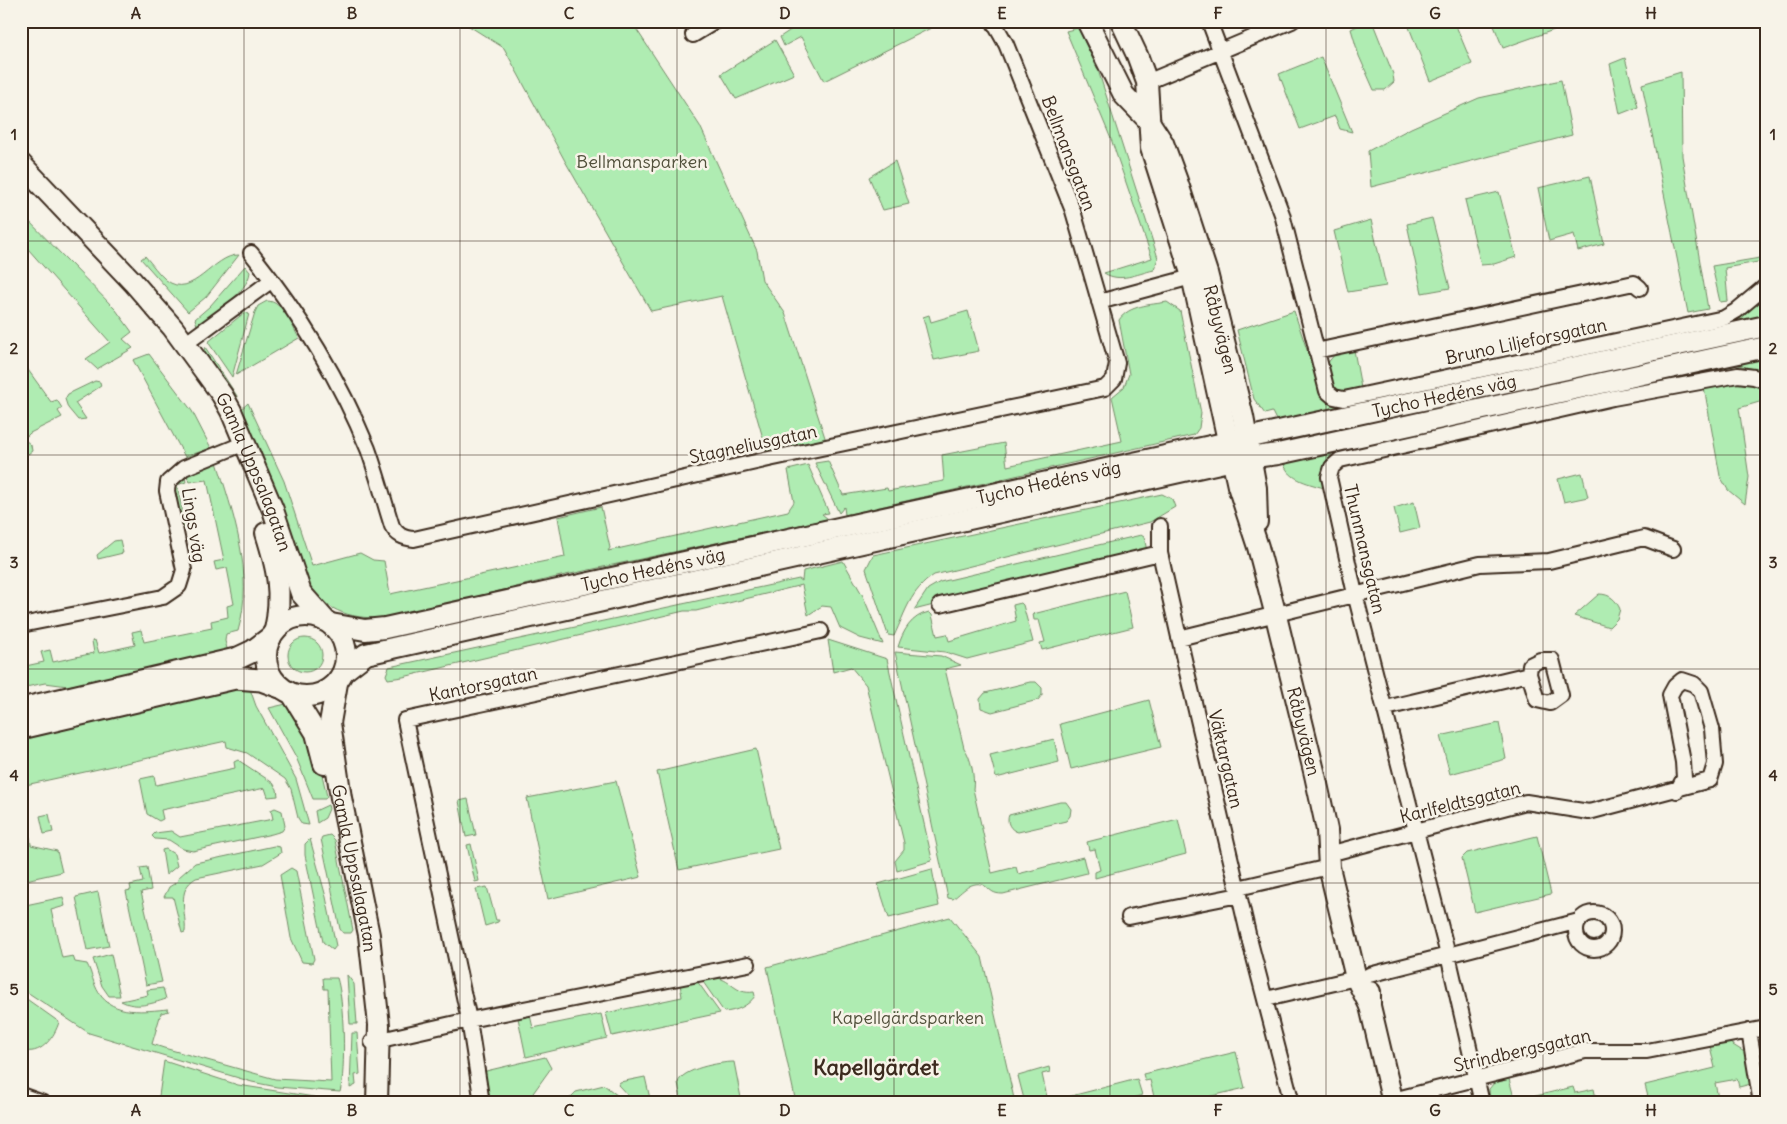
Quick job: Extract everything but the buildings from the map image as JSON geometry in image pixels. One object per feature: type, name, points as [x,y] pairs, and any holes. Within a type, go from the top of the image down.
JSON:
[{"type":"main road","name":"Råbyvägen","points":[[1087,21],[1124,95],[1148,120],[1163,143],[1200,274],[1202,331],[1240,449],[1238,486],[1258,547],[1275,612],[1393,1101]]},
{"type":"main road","points":[[1121,21],[1147,82],[1148,120]]},
{"type":"main road","name":"Gamla Uppsalagatan","points":[[21,164],[133,282],[188,349],[222,395],[240,445],[274,558],[280,599],[273,634]]},
{"type":"main road","name":"Tycho Hedéns väg","points":[[340,677],[366,654],[1766,326]]},
{"type":"main road","name":"Tycho Hedéns väg","points":[[327,621],[365,630],[385,628],[1240,449],[1278,454],[1766,347]]},
{"type":"main road","name":"Gamla Uppsalagatan","points":[[240,445],[273,510],[301,593],[327,621]]},
{"type":"main road","points":[[21,709],[236,659],[253,651],[292,618],[314,616],[327,621],[340,633],[346,645],[347,658],[340,677],[326,692],[313,696],[286,691],[261,680],[235,678],[21,728]]},
{"type":"main road","points":[[273,634],[266,651],[266,664],[272,677],[286,691]]},
{"type":"main road","name":"Gamla Uppsalagatan","points":[[340,677],[330,723],[341,798],[369,936],[376,1046],[377,1103]]},
{"type":"main road","name":"Gamla Uppsalagatan","points":[[286,691],[316,733],[327,774],[358,936],[368,1027],[376,1046]]},
{"type":"street","points":[[693,36],[716,21]]},
{"type":"street","name":"Bellmansgatan","points":[[993,21],[1006,44],[1072,208],[1117,363],[1114,379],[1105,388]]},
{"type":"street","name":"Bruno Liljeforsgatan","points":[[1210,21],[1282,214],[1327,391],[1334,398],[1344,399],[1724,318],[1736,311],[1766,286]]},
{"type":"street","points":[[1147,82],[1292,21]]},
{"type":"street","points":[[188,349],[272,280],[251,253]]},
{"type":"street","points":[[1099,302],[1200,274]]},
{"type":"street","name":"Stagneliusgatan","points":[[272,280],[316,344],[350,409],[368,450],[392,526],[395,532],[408,538],[422,537],[747,464],[1105,388]]},
{"type":"street","name":"Bruno Liljeforsgatan","points":[[1316,350],[1634,282],[1640,288]]},
{"type":"street","name":"Thunmansgatan","points":[[1482,1103],[1448,955],[1386,708],[1355,594],[1329,477],[1332,468],[1340,460],[1613,398],[1738,375],[1766,381]]},
{"type":"street","name":"Lings väg","points":[[21,624],[132,604],[163,596],[176,589],[182,581],[184,570],[168,484],[174,475],[184,468],[240,445]]},
{"type":"street","name":"Väktargatan","points":[[1160,526],[1160,552],[1179,638],[1238,892],[1292,1103]]},
{"type":"street","points":[[1179,638],[1275,612],[1480,564],[1549,561],[1644,538],[1674,549]]},
{"type":"street","points":[[940,605],[1160,552]]},
{"type":"street","name":"Kantorsgatan","points":[[469,1020],[405,720],[820,631]]},
{"type":"street","points":[[1386,708],[1529,674]]},
{"type":"street","name":"Karlfeldtsgatan","points":[[1334,859],[1416,831],[1526,802],[1589,812],[1678,790],[1710,780],[1715,764],[1712,729],[1701,691],[1694,684],[1682,680],[1675,686],[1670,695],[1683,762],[1684,778],[1678,790]]},
{"type":"street","points":[[1129,917],[1238,892],[1334,859]]},
{"type":"street","points":[[1266,999],[1579,921]]},
{"type":"street","points":[[376,1046],[469,1020],[748,964]]},
{"type":"street","points":[[469,1020],[482,1103]]},
{"type":"street","name":"Strindbergsgatan","points":[[1393,1101],[1585,1051],[1647,1051],[1766,1028]]},
{"type":"street","points":[[1749,1031],[1761,1103]]},
{"type":"street","points":[[21,1095],[42,1103]]},
{"type":"green space","name":"Bellmansparken","points":[[461,21],[631,21],[700,126],[757,251],[762,280],[785,313],[828,447],[769,459],[722,296],[651,311],[565,161],[504,48]]},
{"type":"green space","points":[[804,21],[933,21],[935,26],[824,81],[801,37],[784,46],[780,37]]},
{"type":"green space","points":[[1367,21],[1372,21],[1393,74],[1394,82],[1385,90],[1374,90],[1359,56],[1351,29]]},
{"type":"green space","points":[[1454,21],[1472,64],[1430,81],[1407,22]]},
{"type":"green space","points":[[1492,21],[1561,21],[1565,26],[1503,48]]},
{"type":"green space","points":[[1078,28],[1098,70],[1158,258],[1154,270],[1128,277],[1110,276],[1104,273],[1152,258],[1111,139],[1066,31]]},
{"type":"green space","points":[[775,40],[794,74],[736,99],[721,74]]},
{"type":"green space","points":[[1321,57],[1352,132],[1340,129],[1335,116],[1300,129],[1279,74]]},
{"type":"green space","points":[[1625,58],[1638,107],[1620,114],[1610,64]]},
{"type":"green space","points":[[1681,72],[1682,156],[1708,309],[1688,313],[1642,84]]},
{"type":"green space","points":[[1561,80],[1572,135],[1371,187],[1368,151],[1411,128],[1479,98]]},
{"type":"green space","points":[[895,161],[909,204],[883,210],[869,177]]},
{"type":"green space","points":[[1590,176],[1604,244],[1578,251],[1574,234],[1549,241],[1538,188]]},
{"type":"green space","points":[[1499,192],[1516,257],[1494,264],[1481,265],[1465,200]]},
{"type":"green space","points":[[21,213],[116,310],[132,332],[123,339],[133,348],[97,369],[86,359],[110,342],[21,241]]},
{"type":"green space","points":[[1432,218],[1450,288],[1422,293],[1407,224]]},
{"type":"green space","points":[[1371,220],[1386,286],[1348,292],[1334,231]]},
{"type":"green space","points":[[239,255],[206,297],[188,312],[141,259],[145,256],[166,280],[176,285],[185,285],[203,275],[220,261]]},
{"type":"green space","points":[[1766,257],[1766,263],[1763,261],[1725,268],[1728,301],[1720,302],[1712,266]]},
{"type":"green space","points":[[245,266],[250,272],[248,280],[243,287],[222,308],[200,326],[197,325],[195,319],[210,306]]},
{"type":"green space","points":[[1766,291],[1766,319],[1277,422],[1272,412],[1265,414],[1254,399],[1237,330],[1294,311],[1323,398],[1331,403],[1344,406],[1730,320]]},
{"type":"green space","points":[[267,301],[278,305],[290,321],[299,338],[236,375],[255,312],[258,306]]},
{"type":"green space","points":[[1167,302],[1180,311],[1201,413],[1199,428],[1194,435],[845,515],[844,507],[839,513],[815,463],[828,461],[843,495],[887,488],[888,491],[944,481],[942,455],[1004,443],[1007,466],[1122,441],[1112,397],[1124,387],[1129,374],[1119,320],[1128,311],[1147,305]]},
{"type":"green space","points":[[968,311],[979,351],[934,360],[923,317],[929,315],[931,322]]},
{"type":"green space","points":[[245,312],[249,314],[232,377],[208,342]]},
{"type":"green space","points":[[205,347],[237,396],[236,404],[202,358]]},
{"type":"green space","points":[[1354,350],[1361,388],[1341,391],[1332,387],[1326,365],[1335,354]]},
{"type":"green space","points":[[149,354],[192,411],[211,448],[185,457],[133,360]]},
{"type":"green space","points":[[1766,355],[1766,372],[1738,365],[1333,453],[1324,464],[1324,488],[1304,482],[1293,476],[1288,472],[1283,460]]},
{"type":"green space","points":[[21,360],[51,402],[57,400],[62,408],[58,411],[62,417],[30,433],[24,439],[31,445],[32,451],[21,459]]},
{"type":"green space","points":[[1743,380],[1766,388],[1766,400],[1739,408],[1749,477],[1745,504],[1728,490],[1720,476],[1704,387]]},
{"type":"green space","points":[[95,381],[100,382],[101,386],[75,403],[86,419],[78,420],[68,408],[65,399],[68,394]]},
{"type":"green space","points":[[248,403],[284,481],[312,566],[360,553],[373,560],[384,561],[390,594],[565,557],[558,517],[601,507],[610,548],[608,551],[788,511],[794,502],[788,470],[808,465],[829,513],[822,514],[828,519],[561,576],[389,618],[353,616],[323,602],[306,583],[237,413]]},
{"type":"green space","points":[[216,459],[235,522],[243,566],[243,609],[238,631],[226,634],[225,641],[228,652],[68,686],[45,683],[21,688],[21,667],[44,662],[41,652],[50,650],[53,662],[94,653],[92,641],[95,640],[99,653],[135,645],[132,632],[141,630],[144,642],[212,628],[211,621],[228,617],[227,606],[234,604],[227,568],[216,570],[214,562],[224,560],[207,480],[189,482],[186,472]]},
{"type":"green space","points":[[184,472],[186,482],[177,485],[185,523],[193,522],[194,524],[189,529],[182,529],[171,487]]},
{"type":"green space","points":[[1582,473],[1588,497],[1564,502],[1558,479]]},
{"type":"green space","points":[[1162,494],[1172,499],[1175,507],[1150,522],[934,575],[914,595],[894,636],[888,635],[866,569],[873,555]]},
{"type":"green space","points":[[1414,502],[1420,528],[1400,533],[1394,508]]},
{"type":"green space","points":[[1141,535],[1144,537],[1147,551],[914,610],[928,589],[940,582]]},
{"type":"green space","points":[[120,540],[123,553],[98,559],[97,555],[114,541]]},
{"type":"green space","points":[[843,561],[863,596],[883,644],[860,638],[840,628],[831,607],[822,606],[808,615],[802,585],[696,611],[684,611],[403,677],[388,679],[386,675],[389,667],[799,579],[802,581],[803,571]]},
{"type":"green space","points":[[1125,591],[1133,627],[1042,650],[1040,643],[1045,642],[1039,620],[1034,620],[1033,614]]},
{"type":"green space","points":[[1599,594],[1612,598],[1620,609],[1617,619],[1609,627],[1574,616]]},
{"type":"green space","points":[[1021,603],[1033,642],[967,659],[945,652],[898,647],[902,635],[909,625],[923,614],[929,612],[932,615],[937,636],[947,634],[949,641],[1016,621],[1013,605]]},
{"type":"green space","points":[[305,638],[312,639],[317,643],[321,648],[321,662],[317,667],[312,671],[305,672],[298,671],[293,667],[289,662],[288,655],[289,648],[293,643],[298,639]]},
{"type":"green space","points":[[828,640],[887,659],[931,861],[897,871],[895,861],[904,850],[904,843],[866,685],[851,667],[833,672]]},
{"type":"green space","points":[[895,652],[941,656],[961,665],[945,669],[964,748],[972,767],[973,789],[992,873],[1016,867],[1018,874],[1083,857],[1087,873],[1003,894],[995,893],[981,884],[976,884],[967,887],[953,899],[948,898]]},
{"type":"green space","points":[[1036,682],[1042,688],[1042,695],[1038,700],[992,712],[981,708],[980,699],[985,693]]},
{"type":"green space","points":[[229,688],[250,689],[256,706],[296,779],[309,825],[302,824],[298,818],[291,789],[285,779],[247,753],[227,747],[226,741],[21,786],[21,737]]},
{"type":"green space","points":[[1149,700],[1161,747],[1071,769],[1060,724]]},
{"type":"green space","points":[[286,704],[291,707],[315,745],[327,796],[325,799],[313,799],[296,757],[269,708]]},
{"type":"green space","points":[[1499,723],[1506,759],[1450,774],[1440,736]]},
{"type":"green space","points":[[1054,739],[1059,762],[996,778],[990,755]]},
{"type":"green space","points":[[756,749],[779,849],[679,870],[657,772]]},
{"type":"green space","points":[[238,760],[273,783],[277,789],[278,796],[268,797],[265,788],[161,810],[163,819],[159,821],[147,814],[140,779],[154,776],[156,785],[235,768],[234,762]]},
{"type":"green space","points":[[616,781],[641,877],[548,899],[527,798]]},
{"type":"green space","points":[[468,799],[476,835],[466,837],[459,801]]},
{"type":"green space","points":[[1066,802],[1071,809],[1070,816],[1066,821],[1018,832],[1009,825],[1009,815]]},
{"type":"green space","points":[[328,805],[329,809],[325,818],[317,823],[315,811]]},
{"type":"green space","points":[[275,808],[282,811],[285,826],[282,831],[272,834],[193,851],[183,849],[169,840],[155,839],[152,836],[155,833],[171,831],[180,837],[273,819],[271,810]]},
{"type":"green space","points":[[49,814],[53,832],[44,834],[40,816]]},
{"type":"green space","points":[[1178,819],[1186,854],[1095,878],[1095,872],[1100,870],[1095,849],[1089,850],[1087,842]]},
{"type":"green space","points":[[330,835],[335,840],[353,930],[351,933],[343,933],[340,929],[321,839]]},
{"type":"green space","points":[[1537,836],[1551,894],[1475,912],[1462,858],[1467,853]]},
{"type":"green space","points":[[30,837],[31,845],[57,851],[62,872],[21,881],[21,839]]},
{"type":"green space","points":[[310,839],[326,897],[336,946],[333,950],[323,942],[305,855],[305,844]]},
{"type":"green space","points":[[471,844],[479,881],[475,882],[467,845]]},
{"type":"green space","points":[[274,846],[280,847],[281,853],[263,864],[196,878],[190,883],[184,895],[185,932],[182,933],[173,897],[164,897],[169,887],[177,882],[179,877],[195,863]]},
{"type":"green space","points":[[166,849],[174,854],[177,866],[166,875],[162,850]]},
{"type":"green space","points":[[147,867],[151,890],[141,892],[162,982],[146,985],[126,891],[131,890],[130,885],[143,882],[140,868]]},
{"type":"green space","points":[[291,868],[296,871],[314,959],[312,963],[302,962],[291,938],[280,875]]},
{"type":"green space","points":[[932,869],[939,906],[889,918],[878,884]]},
{"type":"green space","points":[[487,887],[496,920],[499,920],[485,926],[476,889]]},
{"type":"green space","points":[[98,892],[109,946],[87,950],[76,897]]},
{"type":"green space","points":[[63,897],[65,906],[51,910],[62,958],[73,956],[75,962],[87,964],[99,993],[105,1000],[121,1009],[150,1011],[168,1009],[169,1011],[161,1013],[152,1044],[164,1048],[275,1079],[331,1082],[328,989],[324,989],[323,978],[337,978],[343,1035],[343,1068],[340,1092],[277,1087],[252,1082],[89,1033],[21,988],[21,906]]},
{"type":"green space","name":"Kapellgärdsparken","points":[[950,917],[982,957],[1015,1103],[796,1103],[767,967]]},
{"type":"green space","points":[[111,954],[120,996],[109,996],[102,986],[93,959]]},
{"type":"green space","points":[[347,975],[354,984],[357,1024],[350,1024]]},
{"type":"green space","points":[[712,977],[724,980],[742,991],[754,992],[755,996],[742,1007],[724,1012],[701,979]]},
{"type":"green space","points":[[697,981],[720,1013],[612,1036],[606,1013],[682,997],[680,984]]},
{"type":"green space","points":[[163,988],[166,999],[160,1001],[132,1005],[121,1001],[148,995],[147,990]]},
{"type":"green space","points":[[21,995],[59,1022],[51,1038],[37,1050],[26,1051],[21,1045]]},
{"type":"green space","points":[[601,1014],[607,1038],[526,1057],[518,1018],[530,1015],[533,1028]]},
{"type":"green space","points":[[352,1033],[357,1033],[360,1074],[355,1075],[356,1085],[350,1088]]},
{"type":"green space","points":[[1728,1042],[1746,1053],[1751,1084],[1739,1087],[1737,1079],[1715,1083],[1719,1103],[1628,1103],[1648,1097],[1645,1085],[1715,1068],[1710,1046]]},
{"type":"green space","points":[[1236,1052],[1245,1088],[1182,1103],[1151,1103],[1155,1101],[1150,1080],[1145,1081],[1143,1074]]},
{"type":"green space","points":[[545,1057],[551,1068],[526,1103],[490,1103],[486,1071]]},
{"type":"green space","points":[[164,1061],[238,1085],[314,1097],[316,1103],[252,1098],[251,1103],[158,1103]]},
{"type":"green space","points":[[734,1062],[742,1103],[682,1103],[678,1083],[686,1074],[702,1067]]},
{"type":"green space","points":[[1049,1067],[1050,1072],[1042,1074],[1048,1102],[1137,1079],[1142,1095],[1116,1103],[1025,1103],[1018,1076]]},
{"type":"green space","points":[[645,1077],[651,1103],[635,1103],[618,1085],[620,1082]]},
{"type":"green space","points":[[1509,1079],[1515,1101],[1573,1087],[1575,1093],[1594,1089],[1597,1103],[1500,1103],[1499,1100],[1490,1102],[1489,1089],[1494,1083]]},
{"type":"green space","points":[[604,1085],[627,1103],[565,1103],[576,1092]]},
{"type":"district","name":"Kapellgärdet","points":[[876,1067]]}]
